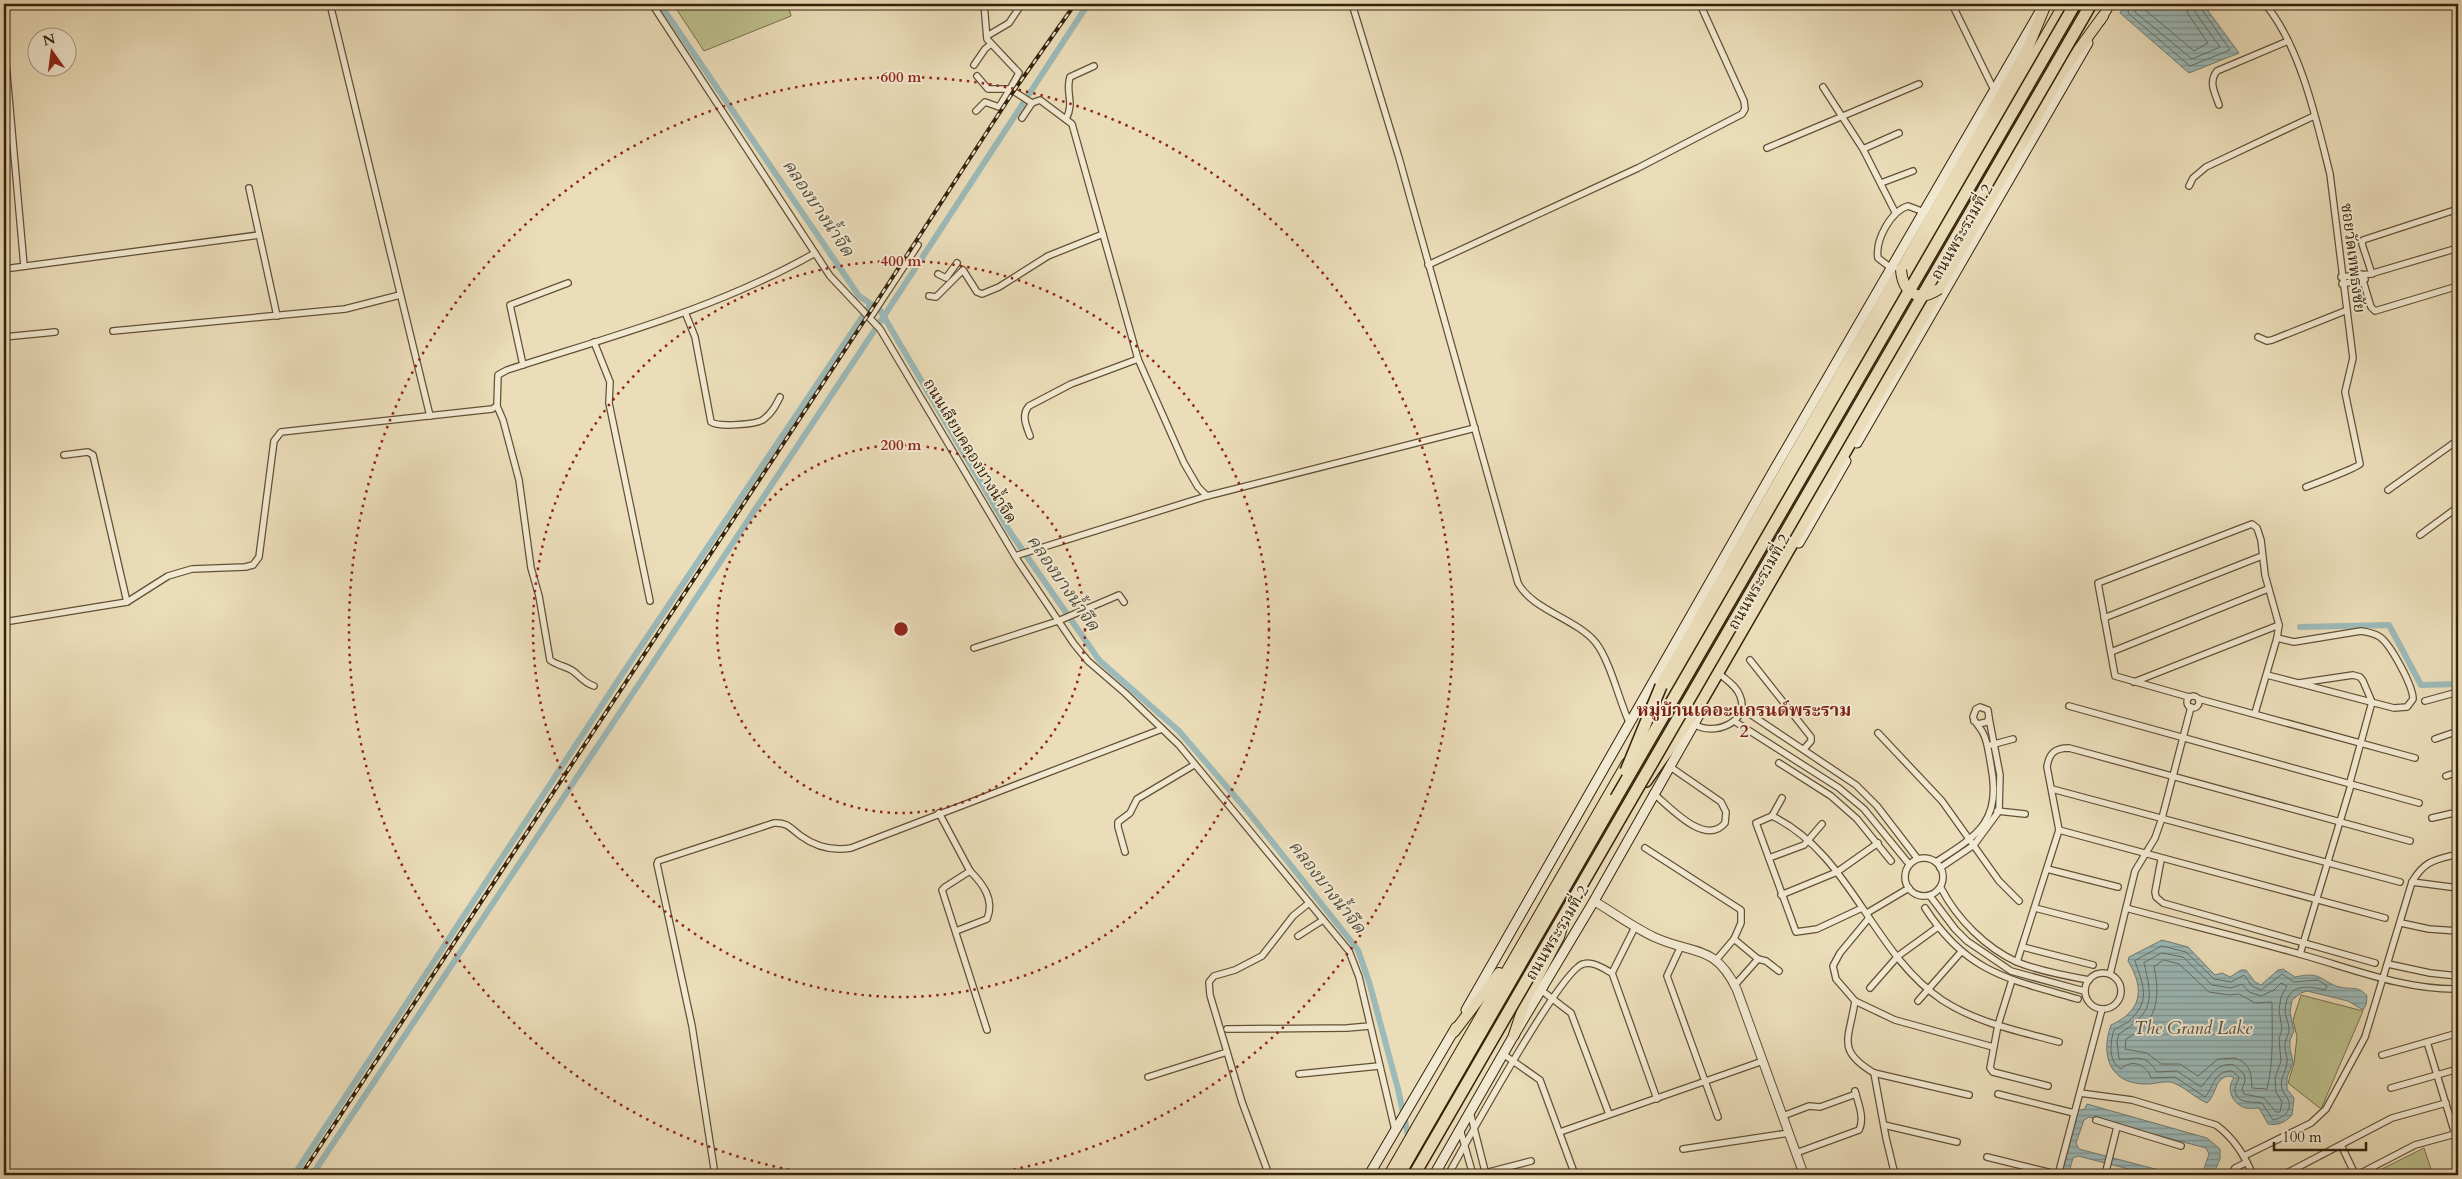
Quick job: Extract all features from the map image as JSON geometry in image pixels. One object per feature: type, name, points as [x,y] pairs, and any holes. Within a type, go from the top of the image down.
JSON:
[{"type":"highway","points":[[1616,798],[1640,732],[1661,686],[1896,269],[1967,154],[2027,50],[2045,4]]},
{"type":"highway","points":[[2027,50],[2068,4]]},
{"type":"highway","points":[[1399,1175],[2068,4]]},
{"type":"highway","name":"ถนนพระรามที่ 2","points":[[1389,1175],[2068,4]]},
{"type":"highway","points":[[1413,1175],[1628,806],[2089,4]]},
{"type":"highway","name":"ถนนพระรามที่ 2","points":[[1413,1175],[1562,913],[2089,4]]},
{"type":"highway","points":[[2063,71],[2082,16]]},
{"type":"highway","points":[[1628,806],[1678,738],[1698,707],[2063,71],[2103,16]]},
{"type":"highway","points":[[1896,269],[1904,285],[1912,293],[1925,296],[1938,288]]},
{"type":"highway","points":[[1454,1032],[1492,982],[1543,908]]},
{"type":"highway","points":[[1514,1035],[1526,999],[1558,937],[1563,922],[1562,913]]},
{"type":"main road","points":[[1369,1175],[1454,1032],[1630,722],[1896,269],[1924,212],[2045,4]]},
{"type":"main road","name":"ถนนพระรามที่ 2","points":[[1434,1175],[1514,1035],[1594,901],[1653,793],[2110,4]]},
{"type":"street","points":[[330,4],[428,411]]},
{"type":"street","name":"ถนนเลียบคลองบางน้ำจืด","points":[[652,4],[835,283],[880,329],[1017,556],[1088,661],[1162,729],[1324,920],[1352,957],[1359,976],[1379,1066],[1397,1129]]},
{"type":"street","points":[[976,111],[985,102],[999,107],[1019,73],[991,44],[987,36],[984,4]]},
{"type":"street","points":[[1352,4],[1399,158],[1521,589],[1586,633],[1597,644],[1630,722]]},
{"type":"street","points":[[1428,265],[1638,168],[1742,114],[1745,109],[1744,101],[1700,4]]},
{"type":"street","points":[[1952,4],[1994,90]]},
{"type":"street","name":"ซอยวัดเทพธงชัย","points":[[2265,4],[2276,17],[2288,41],[2314,116],[2330,174],[2353,365],[2345,392],[2360,464],[2357,468],[2343,470],[2306,487]]},
{"type":"street","points":[[987,36],[1010,23],[1019,8]]},
{"type":"street","points":[[4,41],[24,266]]},
{"type":"street","points":[[2219,105],[2212,80],[2218,71],[2288,41]]},
{"type":"street","points":[[974,65],[991,44]]},
{"type":"street","points":[[1066,119],[1072,106],[1068,85],[1070,78],[1094,66]]},
{"type":"street","points":[[977,76],[988,89],[1010,89],[1018,96],[1030,102],[1043,101],[1072,124],[1138,359],[1184,463],[1198,487],[1207,496]]},
{"type":"street","points":[[1767,148],[1918,84]]},
{"type":"street","points":[[1823,87],[1840,117],[1863,149],[1895,212]]},
{"type":"street","points":[[1022,118],[1030,102]]},
{"type":"street","points":[[2189,186],[2193,178],[2206,167],[2314,116]]},
{"type":"street","points":[[4,122],[11,121]]},
{"type":"street","points":[[1863,149],[1899,133]]},
{"type":"street","points":[[1881,183],[1913,171]]},
{"type":"street","points":[[249,188],[277,316]]},
{"type":"street","points":[[1896,269],[1878,258],[1877,246],[1895,212],[1908,206],[1924,212]]},
{"type":"street","points":[[2371,274],[2362,244],[2363,240],[2458,209]]},
{"type":"street","points":[[950,260],[957,263],[977,292],[982,294],[999,287],[1048,256],[1103,234]]},
{"type":"street","points":[[4,269],[259,235]]},
{"type":"street","points":[[872,315],[918,245]]},
{"type":"street","points":[[2342,284],[2458,248]]},
{"type":"street","points":[[594,686],[582,681],[571,670],[557,665],[550,660],[539,596],[531,568],[519,480],[503,420],[497,406],[498,376],[522,360],[594,342],[724,298],[788,269],[816,253]]},
{"type":"street","points":[[938,274],[946,278],[957,263]]},
{"type":"street","points":[[929,296],[936,297],[963,270]]},
{"type":"street","points":[[2341,277],[2362,277]]},
{"type":"street","points":[[2362,277],[2371,308],[2375,311],[2458,286]]},
{"type":"street","points":[[522,360],[510,305],[568,283]]},
{"type":"street","points":[[113,331],[345,309],[400,295]]},
{"type":"street","points":[[2258,337],[2268,341],[2272,340],[2345,311]]},
{"type":"street","points":[[685,312],[695,337],[711,422],[714,424],[732,424],[763,420],[774,410],[780,397]]},
{"type":"street","points":[[4,337],[55,332]]},
{"type":"street","points":[[594,342],[610,382],[609,402],[650,601]]},
{"type":"street","points":[[1030,436],[1024,420],[1025,410],[1029,406],[1070,384],[1138,359]]},
{"type":"street","points":[[4,622],[126,597],[168,576],[192,569],[245,567],[253,564],[259,556],[274,441],[281,432],[428,411],[485,412],[497,406]]},
{"type":"street","points":[[1017,556],[1031,550],[1207,496],[1474,428]]},
{"type":"street","points":[[2388,490],[2458,440]]},
{"type":"street","points":[[64,455],[88,452],[93,455],[126,597]]},
{"type":"street","points":[[2420,535],[2458,507]]},
{"type":"street","points":[[2256,713],[2279,625],[2268,589],[2259,532],[2255,525],[2248,524],[2102,580],[2098,584],[2116,677],[2189,697],[2194,696],[2199,699],[2256,713],[2414,758]]},
{"type":"street","points":[[2104,618],[2262,556]]},
{"type":"street","points":[[2111,652],[2268,589]]},
{"type":"street","points":[[974,648],[1060,620],[1119,595],[1124,602]]},
{"type":"street","points":[[2134,682],[2279,625]]},
{"type":"street","points":[[2267,675],[2403,709],[2413,699],[2413,693],[2389,646],[2372,632],[2361,631],[2294,642],[2277,638]]},
{"type":"street","points":[[1750,660],[1811,737],[1811,741],[1804,749]]},
{"type":"street","points":[[2299,683],[2353,675],[2360,677],[2363,681],[2372,702],[2351,785],[2300,954]]},
{"type":"street","points":[[1694,724],[1707,730],[1720,729],[1734,721],[1742,702],[1737,690],[1722,676]]},
{"type":"street","points":[[2425,701],[2458,692]]},
{"type":"street","points":[[2110,974],[2136,871],[2147,854],[2162,818],[2191,707],[2188,703],[2189,697]]},
{"type":"street","points":[[2191,707],[2196,707],[2199,699]]},
{"type":"street","points":[[2069,706],[2183,740],[2418,803]]},
{"type":"street","points":[[1940,868],[1974,845],[1996,811],[1990,745],[1990,718],[1988,710],[1980,707],[1973,713],[1974,721],[1990,745]]},
{"type":"street","points":[[1741,708],[1856,785],[1877,806],[1917,858]]},
{"type":"street","points":[[1974,721],[1983,724],[1990,718]]},
{"type":"street","points":[[1734,721],[1839,788],[1864,809],[1909,864]]},
{"type":"street","points":[[715,1175],[692,1026],[656,862],[774,823],[783,822],[814,843],[839,850],[850,848],[1162,729]]},
{"type":"street","points":[[2435,739],[2458,731]]},
{"type":"street","points":[[1878,733],[1942,801],[1999,881],[2019,901]]},
{"type":"street","points":[[1990,745],[2013,740]]},
{"type":"street","points":[[2018,962],[2059,830],[2047,767],[2048,757],[2053,751],[2060,748],[2070,748],[2410,842]]},
{"type":"street","points":[[1779,763],[1831,796],[1857,819],[1891,861]]},
{"type":"street","points":[[1125,852],[1118,822],[1130,812],[1137,799],[1194,765]]},
{"type":"street","points":[[1653,793],[1697,828],[1710,832],[1716,831],[1725,823],[1726,812],[1721,802],[1669,766]]},
{"type":"street","points":[[2446,776],[2458,772]]},
{"type":"street","points":[[2052,789],[2328,861],[2400,882]]},
{"type":"street","points":[[1782,798],[1772,816],[1756,823],[1796,932],[1817,929],[1866,913],[1910,888]]},
{"type":"street","points":[[1936,862],[1969,840],[1996,811]]},
{"type":"street","points":[[1996,811],[2025,814]]},
{"type":"street","points":[[2432,818],[2458,812]]},
{"type":"street","points":[[939,814],[970,871],[981,882],[986,892],[990,914],[988,920],[956,931]]},
{"type":"street","points":[[1772,816],[1807,838],[1837,872],[1898,956],[1930,990],[1970,1016],[2059,1042]]},
{"type":"street","points":[[1770,858],[1804,844],[1807,838],[1822,824]]},
{"type":"street","points":[[2059,830],[2147,854],[2161,860],[2385,918]]},
{"type":"street","points":[[1781,895],[1837,872],[1878,843]]},
{"type":"street","points":[[1645,848],[1686,877],[1739,908],[1742,913],[1741,923],[1734,939],[1717,959]]},
{"type":"street","points":[[2231,1175],[2235,1168],[2245,1159],[2319,1118],[2360,1047],[2378,998],[2412,882],[2420,869],[2427,863],[2458,854]]},
{"type":"street","points":[[2084,991],[2011,971],[1967,941],[1930,896],[1915,893],[1910,888],[1906,877],[1909,864],[1917,858],[1928,857],[1936,862],[1940,868],[1942,878],[1941,888],[1948,901],[1965,923],[1986,941],[2018,962],[2089,980]]},
{"type":"street","points":[[2161,860],[2155,886],[2158,900],[2375,963]]},
{"type":"street","points":[[2047,869],[2118,887]]},
{"type":"street","points":[[970,871],[942,890],[987,1030]]},
{"type":"street","points":[[2412,882],[2458,888]]},
{"type":"street","points":[[1930,896],[1941,888]]},
{"type":"street","points":[[1594,901],[1635,927],[1655,937],[1717,959],[1735,985],[1803,1173],[1790,1175]]},
{"type":"street","points":[[1269,1175],[1242,1102],[1210,995],[1211,979],[1235,970],[1262,956],[1293,916],[1309,903]]},
{"type":"street","points":[[1925,908],[1938,927],[1961,952],[1988,970],[2012,980],[2078,999]]},
{"type":"street","points":[[2035,908],[2105,926]]},
{"type":"street","points":[[2126,908],[2383,978],[2409,984],[2458,989]]},
{"type":"street","points":[[1866,913],[1833,966],[1836,980],[1855,1001],[1895,1020],[1993,1047]]},
{"type":"street","points":[[1298,936],[1324,920]]},
{"type":"street","points":[[2401,923],[2429,929],[2458,931]]},
{"type":"street","points":[[1612,973],[1635,927]]},
{"type":"street","points":[[1870,988],[1898,956],[1938,927]]},
{"type":"street","points":[[1734,939],[1758,959],[1766,961],[1778,971]]},
{"type":"street","points":[[1681,946],[1667,976],[1718,1117]]},
{"type":"street","points":[[2023,947],[2093,965]]},
{"type":"street","points":[[1918,1001],[1930,990],[1961,952]]},
{"type":"street","points":[[1735,985],[1758,959]]},
{"type":"street","points":[[1448,1175],[1513,1061],[1552,999],[1583,964],[1596,964],[1612,973],[1657,1099]]},
{"type":"street","points":[[2388,964],[2430,973],[2458,976]]},
{"type":"street","points":[[2099,973],[2110,974],[2120,983],[2121,995],[2115,1005],[2102,1010],[2088,1002],[2084,991],[2089,980],[2099,973]]},
{"type":"street","points":[[2012,980],[1998,1025],[1990,1068],[1992,1072],[2048,1086]]},
{"type":"street","points":[[1541,990],[1571,1012],[1609,1114]]},
{"type":"street","points":[[1855,1001],[1849,1051],[1862,1065],[1874,1073],[1969,1095]]},
{"type":"street","points":[[1987,1157],[2059,1175],[2102,1010]]},
{"type":"street","points":[[1227,1029],[1347,1028],[1370,1026]]},
{"type":"street","points":[[2382,1055],[2458,1033]]},
{"type":"street","points":[[2341,1145],[2351,1173],[2361,1174],[2415,1145],[2454,1135],[2456,1132],[2427,1042]]},
{"type":"street","points":[[1148,1077],[1228,1052]]},
{"type":"street","points":[[1503,1054],[1540,1080],[1575,1175]]},
{"type":"street","points":[[1560,1132],[1763,1061]]},
{"type":"street","points":[[1299,1074],[1379,1066]]},
{"type":"street","points":[[2391,1088],[2458,1069]]},
{"type":"street","points":[[1874,1073],[1895,1174],[1906,1175]]},
{"type":"street","points":[[1782,1116],[1809,1106],[1820,1107],[1855,1093],[1861,1112],[1859,1130],[1796,1153]]},
{"type":"street","points":[[2080,1093],[2132,1100],[2205,1121],[2226,1133],[2245,1159],[2253,1175]]},
{"type":"street","points":[[1998,1094],[2074,1113]]},
{"type":"street","points":[[2283,1175],[2392,1118],[2446,1103]]},
{"type":"street","points":[[1470,1112],[1485,1174]]},
{"type":"street","points":[[2452,1120],[2458,1116]]},
{"type":"street","points":[[2096,1120],[2181,1146]]},
{"type":"street","points":[[1884,1125],[1957,1142]]},
{"type":"street","points":[[2104,1175],[2117,1127]]},
{"type":"street","points":[[1460,1129],[1473,1175]]},
{"type":"street","points":[[1683,1149],[1789,1133]]},
{"type":"street","points":[[1469,1160],[1480,1156]]},
{"type":"street","points":[[1477,1175],[1531,1161]]},
{"type":"green space","points":[[673,4],[788,4],[791,16],[704,51]]},
{"type":"green space","points":[[2301,995],[2363,1011],[2321,1109],[2288,1083],[2294,1063],[2297,1037],[2293,1020]]},
{"type":"green space","points":[[2424,1148],[2432,1172],[2423,1175],[2370,1175]]},
{"type":"water","points":[[2125,4],[2203,4],[2239,53],[2189,73],[2120,13]]},
{"type":"water","name":"The Grand Lake","points":[[2162,940],[2188,947],[2215,975],[2222,973],[2230,977],[2241,970],[2246,970],[2255,982],[2261,985],[2278,970],[2283,969],[2295,977],[2310,975],[2319,977],[2339,987],[2361,990],[2367,996],[2366,1005],[2363,1010],[2348,1001],[2307,991],[2292,1000],[2290,1012],[2294,1031],[2290,1040],[2290,1049],[2293,1062],[2287,1078],[2287,1089],[2294,1098],[2292,1115],[2287,1120],[2278,1124],[2268,1124],[2259,1108],[2246,1108],[2237,1104],[2230,1092],[2231,1082],[2234,1078],[2230,1076],[2225,1077],[2218,1083],[2207,1103],[2171,1082],[2134,1083],[2116,1074],[2108,1057],[2108,1036],[2111,1025],[2129,1013],[2134,1006],[2138,990],[2137,981],[2128,961],[2129,957]]},
{"type":"water","points":[[2087,1104],[2207,1138],[2220,1149],[2220,1159],[2213,1175],[2202,1175],[2209,1154],[2206,1148],[2089,1117],[2084,1120],[2076,1143],[2079,1149],[2178,1175],[2152,1175],[2078,1156],[2073,1158],[2068,1175],[2061,1175],[2077,1111],[2085,1109]]},
{"type":"waterway","name":"คลองบางน้ำจืด","points":[[660,4],[859,296],[880,310],[1010,532],[1099,660],[1179,731],[1250,814],[1358,950],[1370,985],[1398,1089],[1409,1140]]},
{"type":"waterway","points":[[312,1175],[884,316],[1088,4]]},
{"type":"waterway","points":[[294,1175],[621,676],[871,304]]},
{"type":"waterway","points":[[2300,627],[2389,625],[2421,685],[2458,684]]},
{"type":"railway","points":[[301,1175],[1013,92],[1075,4]]},
{"type":"district","name":"หมู่บ้านเดอะแกรนด์พระราม 2","points":[[1744,720]]}]
